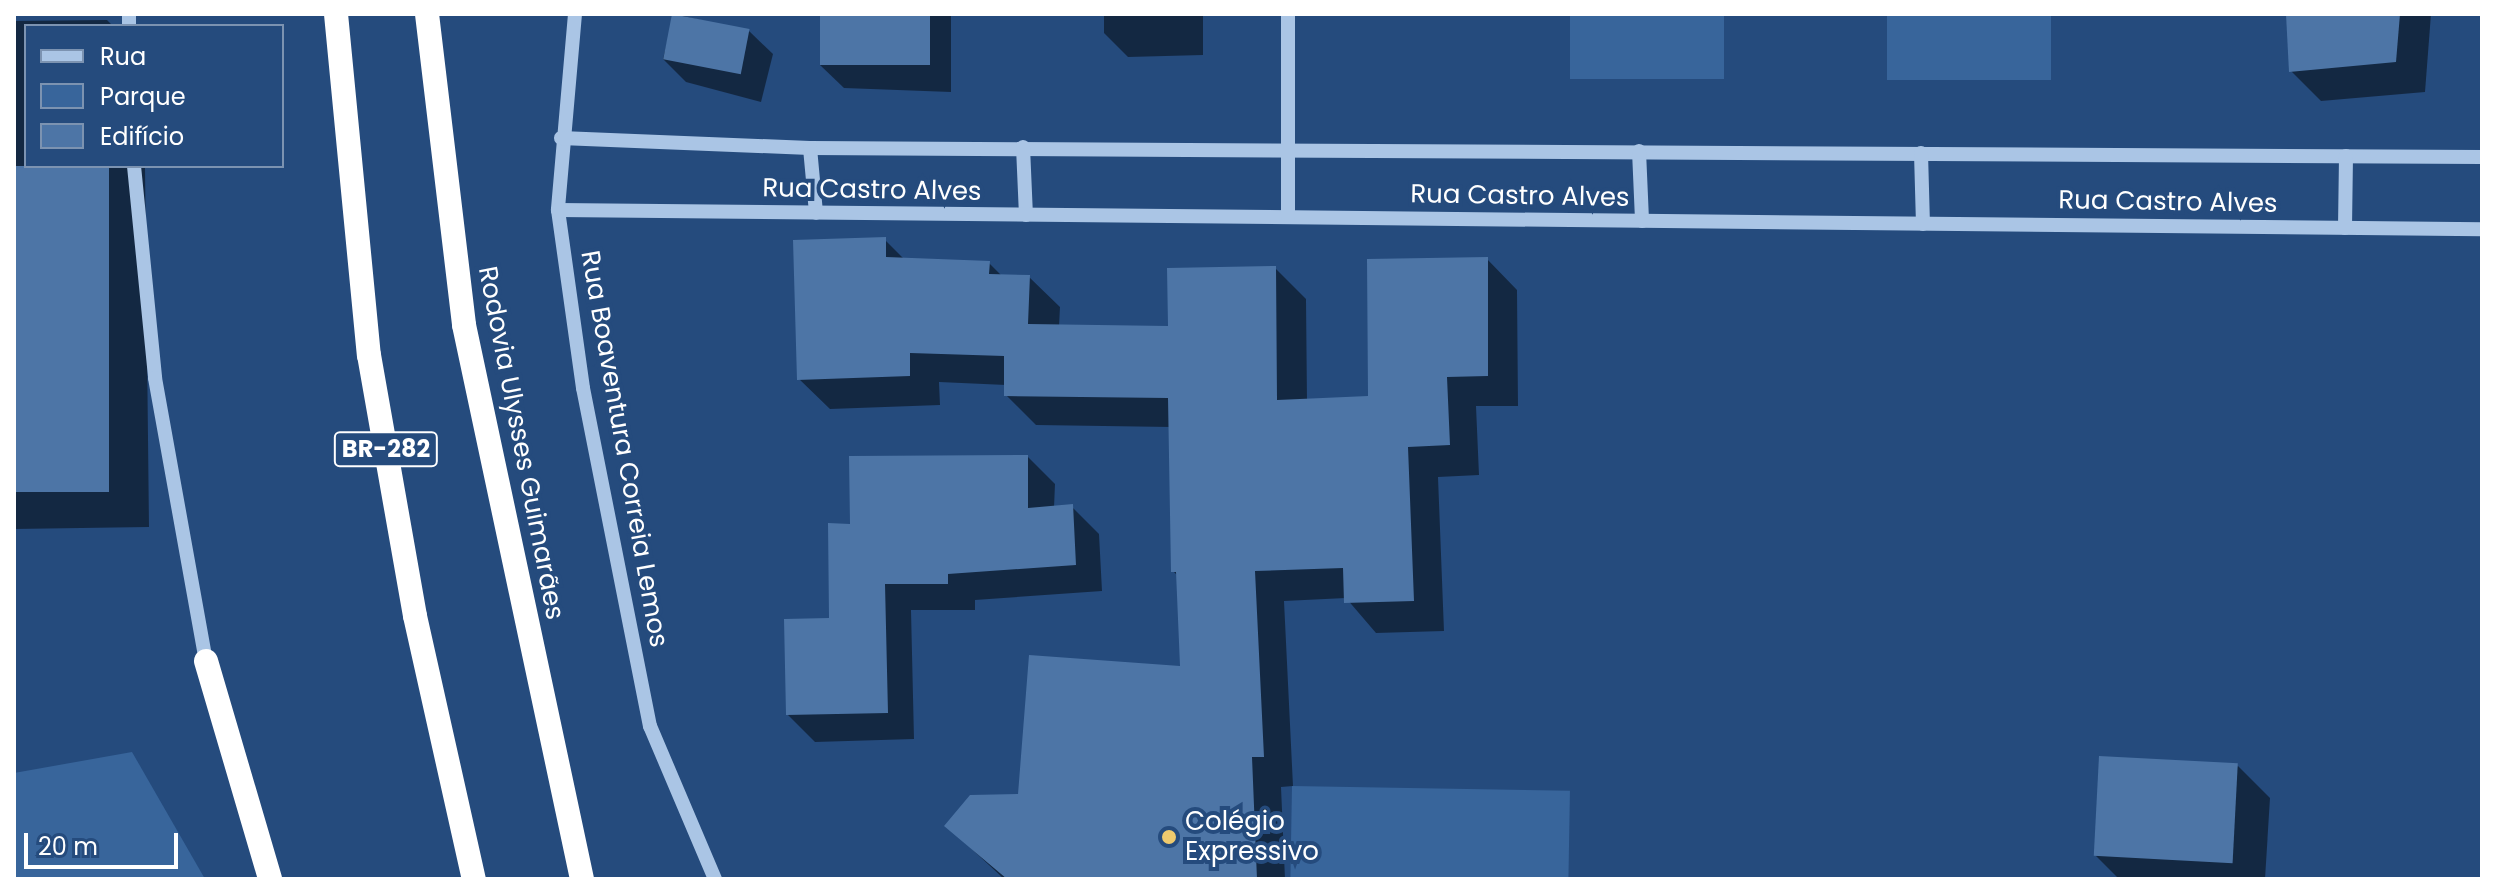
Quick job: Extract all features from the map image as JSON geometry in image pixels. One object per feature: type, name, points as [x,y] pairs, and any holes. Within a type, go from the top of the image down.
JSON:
[{"type":"highway","name":"BR-282","points":[[336,14],[369,355],[415,616],[474,879]]},
{"type":"highway","name":"Rodovia Ulysses Guimarães","points":[[427,14],[464,325],[582,879]]},
{"type":"highway","points":[[206,661],[270,879]]},
{"type":"street","name":"Rua Boaventura Correia Lemos","points":[[575,14],[561,138],[558,210],[583,388],[650,726],[715,879]]},
{"type":"street","points":[[1288,14],[1288,217]]},
{"type":"street","name":"Rua Castro Alves","points":[[561,138],[810,148],[1287,148],[2482,157]]},
{"type":"street","points":[[1023,147],[1026,215]]},
{"type":"street","points":[[810,148],[816,213]]},
{"type":"street","points":[[1639,151],[1642,221]]},
{"type":"street","points":[[1921,153],[1923,224]]},
{"type":"street","points":[[2345,228],[2346,156]]},
{"type":"street","points":[[134,168],[155,378],[206,661]]},
{"type":"street","name":"Rua Castro Alves","points":[[558,210],[2482,229]]},
{"type":"green space","points":[[1570,14],[1724,14],[1724,79],[1570,79]]},
{"type":"green space","points":[[1887,14],[2051,14],[2051,80],[1887,80]]},
{"type":"green space","points":[[132,752],[205,879],[14,879],[14,773]]},
{"type":"green space","points":[[1292,786],[1570,791],[1568,879],[1290,879]]},
{"type":"building","points":[[672,14],[750,29],[741,74],[663,59]]},
{"type":"building","points":[[820,14],[930,14],[930,65],[820,65]]},
{"type":"building","points":[[2286,14],[2400,14],[2396,62],[2289,72]]},
{"type":"building","points":[[14,166],[109,168],[109,492],[14,492]]},
{"type":"building","points":[[886,237],[886,257],[990,261],[989,274],[1030,275],[1028,324],[1168,326],[1167,268],[1276,266],[1277,400],[1368,396],[1367,259],[1488,257],[1488,376],[1447,377],[1450,445],[1408,447],[1414,601],[1344,603],[1343,568],[1255,571],[1264,757],[1252,757],[1257,879],[1007,879],[944,826],[970,795],[1018,794],[1029,655],[1180,666],[1176,572],[1171,572],[1168,398],[1004,396],[1004,356],[910,353],[910,376],[797,380],[793,240]]},
{"type":"building","points":[[1028,455],[1028,508],[1073,504],[1076,565],[948,574],[948,584],[885,584],[888,713],[786,715],[784,619],[829,618],[828,523],[850,524],[849,456]]},
{"type":"building","points":[[2099,756],[2238,763],[2233,863],[2094,856]]},
{"type":"place","name":"Colégio Expressivo","points":[[1169,837]]}]
